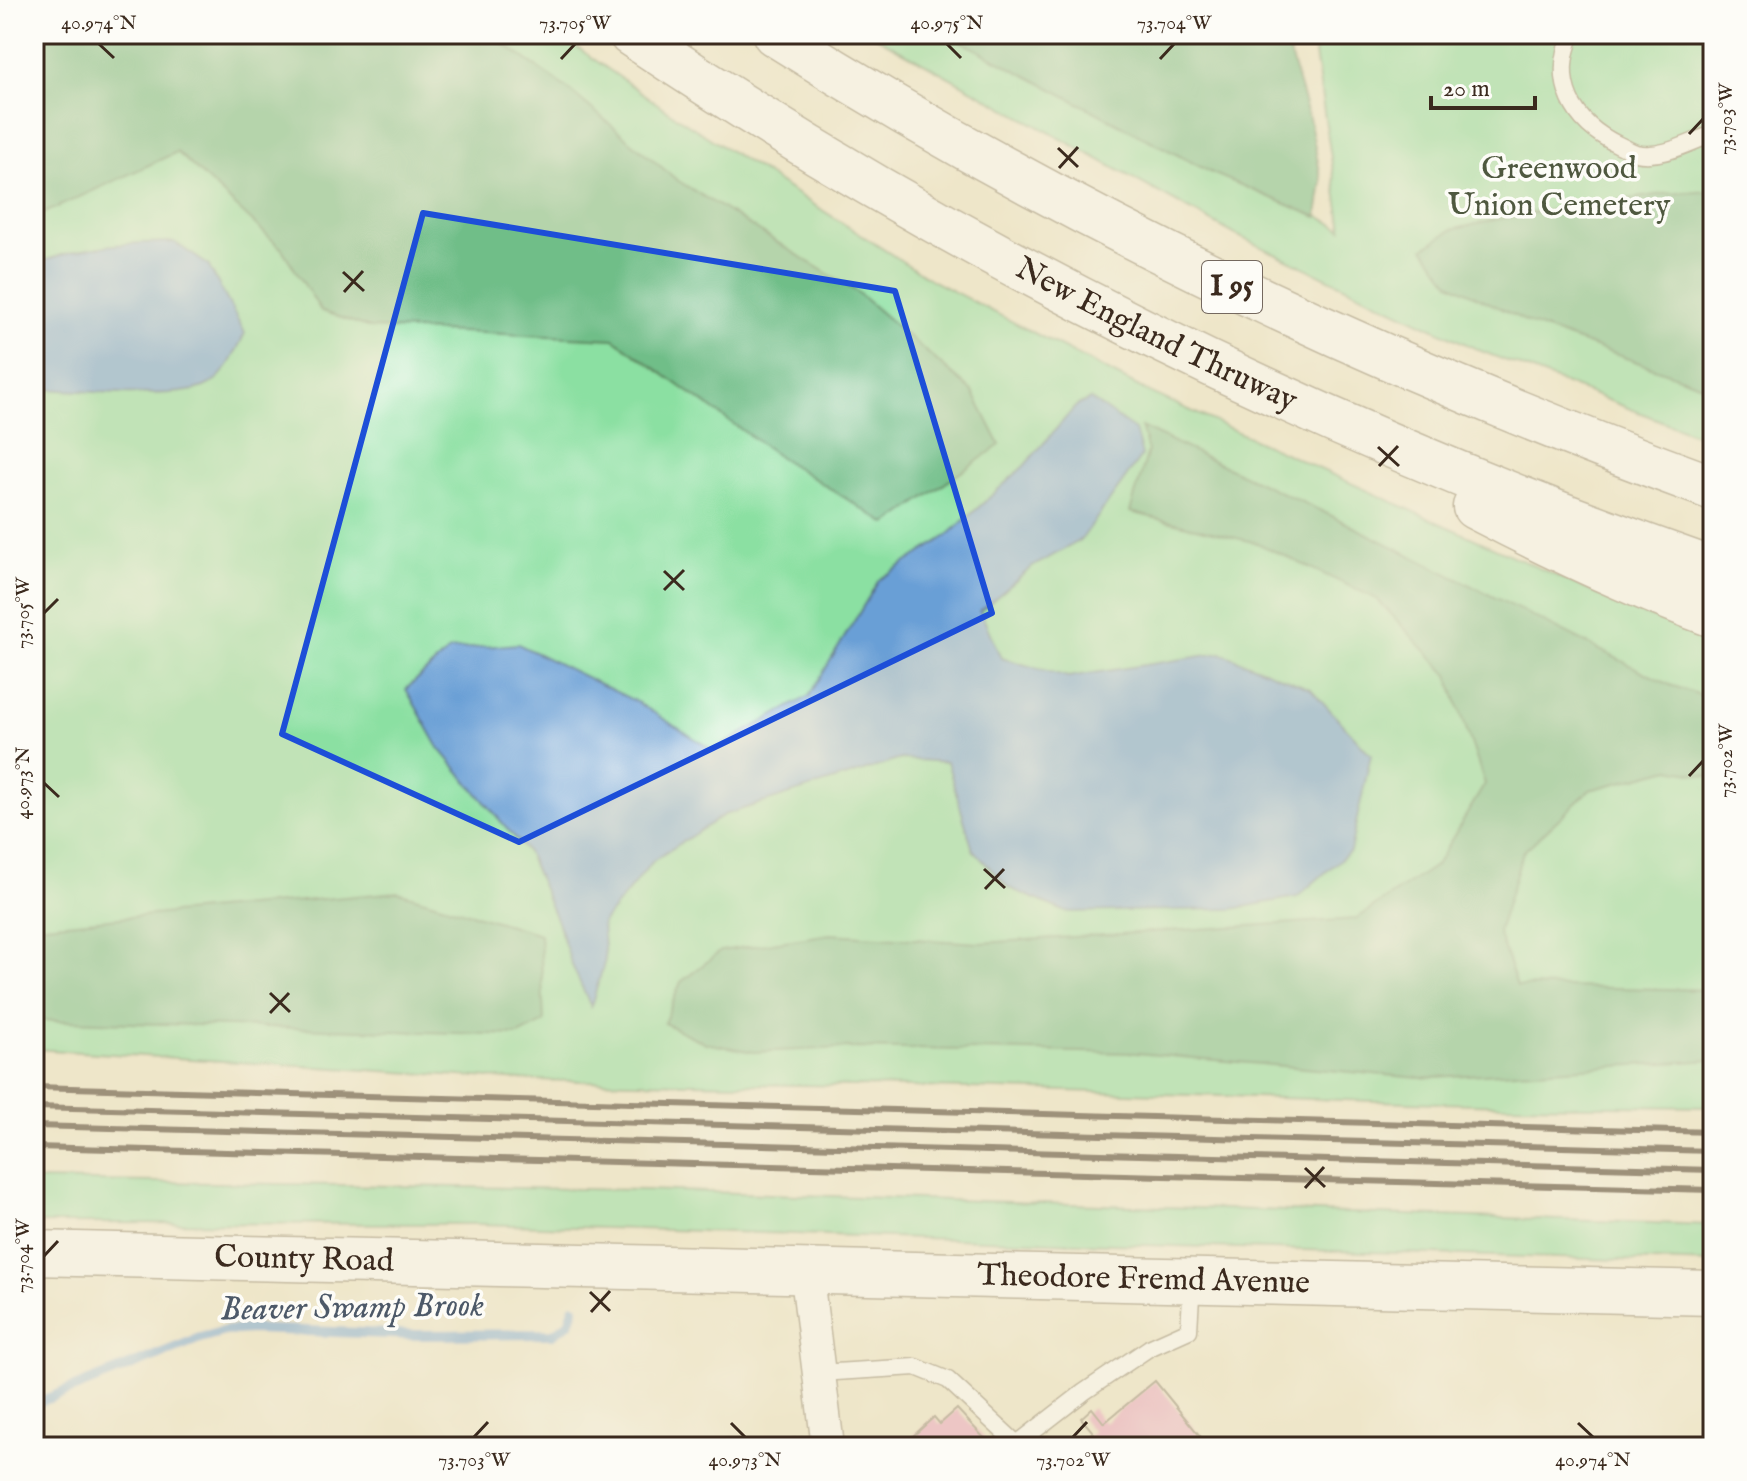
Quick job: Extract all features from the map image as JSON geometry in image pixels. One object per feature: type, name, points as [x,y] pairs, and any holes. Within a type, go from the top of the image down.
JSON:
[{"type":"main road","name":"New England Thruway","points":[[631,34],[754,113],[972,241],[1083,301],[1198,357],[1428,461],[1713,570]]},
{"type":"main road","name":"I 95","points":[[775,34],[1040,189],[1263,303],[1494,404],[1713,488]]},
{"type":"main road","points":[[1198,357],[1532,537],[1657,594],[1713,615]]},
{"type":"main road","name":"County Road","points":[[34,1253],[574,1265]]},
{"type":"main road","name":"Theodore Fremd Avenue","points":[[574,1265],[1713,1293]]},
{"type":"street","points":[[806,1269],[828,1444]]},
{"type":"lane","points":[[1572,34],[1562,72],[1570,100],[1586,125],[1608,140],[1637,153],[1665,152],[1713,134]]},
{"type":"lane","points":[[819,1373],[916,1367],[948,1380],[1017,1444],[1084,1392],[1149,1348],[1189,1330],[1192,1280]]},
{"type":"lane","points":[[793,1447],[828,1444]]},
{"type":"highlighted area","points":[[423,213],[895,291],[992,613],[519,842],[282,734]]},
{"type":"green space","points":[[34,34],[558,34],[672,114],[933,281],[1147,391],[1630,609],[1713,640],[1713,1107],[1503,1105],[968,1088],[523,1080],[34,1049]]},
{"type":"green space","points":[[34,34],[490,34],[568,89],[677,180],[857,292],[973,392],[1000,445],[887,524],[781,458],[614,339],[370,328],[321,311],[282,249],[177,152],[34,218]]},
{"type":"green space","name":"Greenwood Union Cemetery","points":[[871,34],[996,34],[1342,229],[1312,34],[1713,34],[1713,441],[1481,351],[1236,235]]},
{"type":"green space","points":[[947,34],[1284,34],[1310,122],[1322,182],[1317,217],[1212,173]]},
{"type":"green space","points":[[1713,191],[1713,389],[1533,325],[1450,283],[1424,248],[1451,230],[1507,217],[1663,194]]},
{"type":"green space","points":[[1141,427],[1332,516],[1670,685],[1713,699],[1713,777],[1670,769],[1590,790],[1523,852],[1498,932],[1517,986],[1713,990],[1713,1060],[1419,1078],[1136,1053],[845,1048],[754,1052],[705,1043],[664,1023],[681,982],[721,951],[830,934],[980,943],[1356,919],[1436,865],[1485,784],[1448,675],[1377,599],[1257,543],[1130,512],[1148,451]]},
{"type":"green space","points":[[398,892],[540,934],[544,1022],[519,1035],[34,1020],[34,926]]},
{"type":"green space","points":[[34,1180],[645,1190],[1713,1225],[1713,1263],[479,1224],[34,1223]]},
{"type":"water","points":[[174,242],[208,265],[245,333],[218,378],[204,387],[169,393],[34,389],[34,265],[85,249]]},
{"type":"water","points":[[1090,399],[1135,430],[1142,455],[1081,540],[1032,567],[980,611],[1001,658],[1068,677],[1221,653],[1311,689],[1371,755],[1350,851],[1297,897],[1232,909],[1066,912],[1009,888],[973,850],[947,762],[901,759],[724,815],[653,861],[602,923],[605,960],[591,1007],[527,852],[439,748],[406,689],[450,650],[518,644],[637,702],[713,750],[809,696],[879,580],[947,536],[1024,466],[1076,406]]},
{"type":"building","points":[[1155,1381],[1209,1447],[1074,1447],[1093,1432],[1081,1418],[1092,1408],[1104,1423]]},
{"type":"building","points":[[957,1409],[985,1439],[976,1447],[901,1447],[934,1417],[940,1424]]},
{"type":"waterway","name":"Beaver Swamp Brook","points":[[34,1404],[225,1331],[553,1334],[569,1323],[574,1308]]},
{"type":"railway","points":[[34,1087],[1713,1132]]},
{"type":"railway","points":[[34,1107],[1713,1151]]},
{"type":"railway","points":[[34,1126],[1713,1170]]},
{"type":"railway","points":[[34,1147],[1713,1190]]}]
